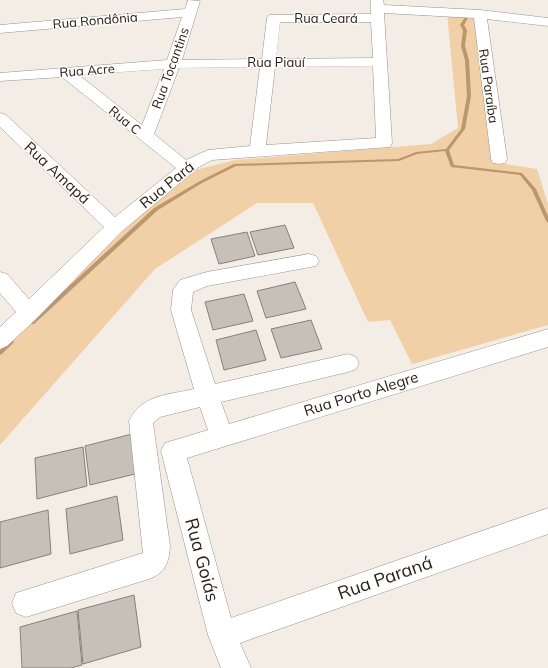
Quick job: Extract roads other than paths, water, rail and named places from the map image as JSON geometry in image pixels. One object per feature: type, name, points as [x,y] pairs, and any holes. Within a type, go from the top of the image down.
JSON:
[{"type":"street","name":"Rua Rondônia","points":[[0,29],[192,6]]},
{"type":"street","name":"Rua Tocantins","points":[[145,136],[173,64],[192,6]]},
{"type":"street","name":"Rua Ceará","points":[[268,62],[274,18],[378,9],[480,14],[548,22]]},
{"type":"street","points":[[378,9],[379,62]]},
{"type":"street","name":"Rua Paraíba","points":[[480,14],[499,159]]},
{"type":"street","points":[[257,152],[268,62]]},
{"type":"street","name":"Rua Piauí","points":[[173,64],[379,62]]},
{"type":"street","name":"Rua Pará","points":[[0,340],[115,227],[200,158],[208,155],[384,143],[379,62]]},
{"type":"street","name":"Rua Acre","points":[[0,77],[173,64]]},
{"type":"street","name":"Rua C","points":[[64,71],[186,168]]},
{"type":"street","name":"Rua Amapá","points":[[0,118],[115,227]]},
{"type":"street","points":[[218,428],[181,310],[183,290],[187,285],[207,279],[309,261]]},
{"type":"street","points":[[0,279],[28,312]]},
{"type":"street","name":"Rua Porto Alegre","points":[[173,451],[218,428],[548,338]]},
{"type":"street","points":[[26,603],[149,566],[156,559],[157,546],[141,421],[146,414],[154,408],[348,363]]},
{"type":"street","name":"Rua Goiás","points":[[173,451],[222,635],[236,668]]},
{"type":"street","name":"Rua Paraná","points":[[222,635],[548,521]]},
{"type":"waterway","points":[[447,150],[463,129],[469,96],[467,60],[463,46],[465,30],[462,25],[466,18]]},
{"type":"waterway","points":[[32,323],[156,209],[201,182],[235,165],[399,160],[416,153],[447,150]]},
{"type":"waterway","points":[[447,150],[452,166],[521,174],[534,189],[548,221]]},
{"type":"waterway","points":[[0,353],[11,342]]}]
